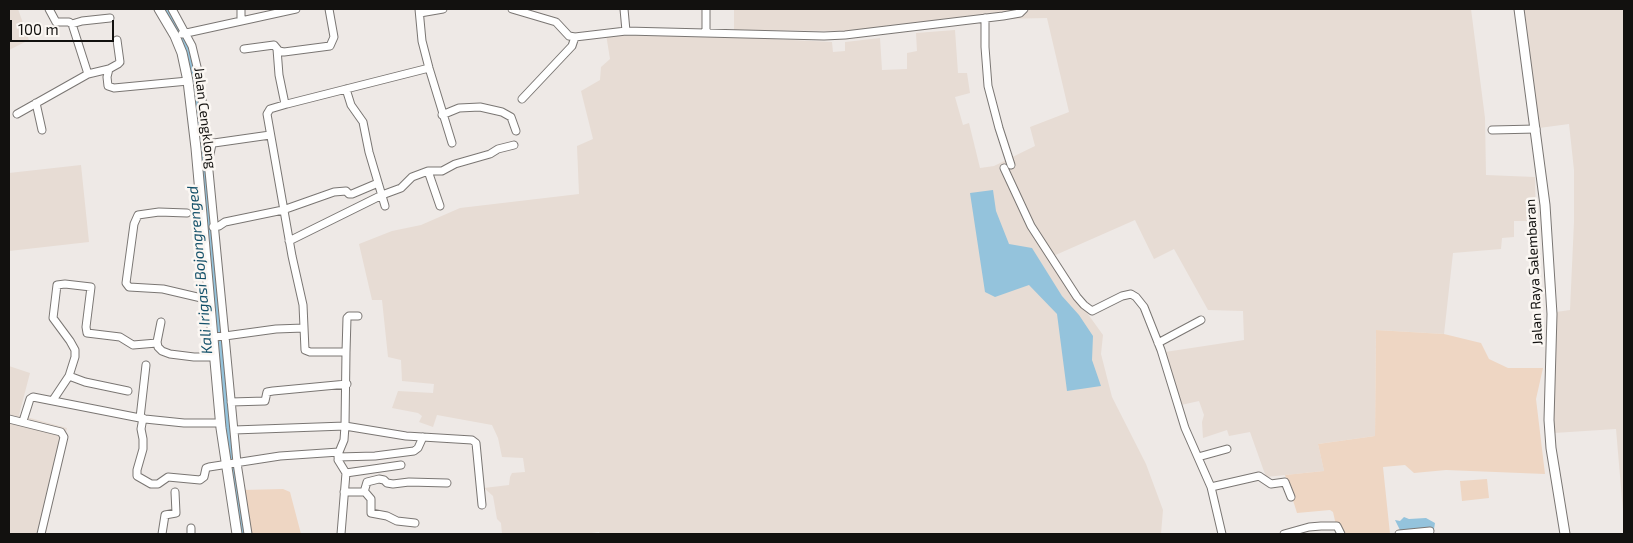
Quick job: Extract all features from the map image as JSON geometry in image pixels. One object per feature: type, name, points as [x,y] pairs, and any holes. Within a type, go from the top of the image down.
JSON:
[{"type":"main road","name":"Jalan Cengklong","points":[[159,9],[180,34],[196,148],[209,222],[210,300],[220,337],[215,356],[228,427],[237,534]]},
{"type":"main road","name":"Jalan Raya Salembaran","points":[[1519,9],[1545,205],[1552,314],[1551,448],[1565,534]]},
{"type":"street","points":[[49,9],[56,22],[69,22],[72,24],[110,18]]},
{"type":"street","points":[[172,9],[180,34],[192,46],[198,71],[208,164],[209,222],[219,226],[224,222],[283,210],[334,192],[346,191],[352,194],[378,183]]},
{"type":"street","points":[[241,9],[241,21]]},
{"type":"street","points":[[180,34],[296,9]]},
{"type":"street","points":[[244,49],[274,45],[277,49],[284,52],[330,46],[334,38],[329,9]]},
{"type":"street","points":[[443,9],[420,11],[422,41],[442,115],[452,143]]},
{"type":"street","points":[[512,9],[556,22],[570,36],[575,37],[626,31],[845,36],[1020,13],[1024,9]]},
{"type":"street","points":[[624,9],[626,31]]},
{"type":"street","points":[[706,9],[706,32]]},
{"type":"street","points":[[985,18],[988,86],[1011,165]]},
{"type":"street","points":[[72,24],[88,74]]},
{"type":"street","points":[[522,99],[572,46],[575,37]]},
{"type":"street","points":[[17,114],[88,74],[109,69],[120,63],[117,40]]},
{"type":"street","points":[[277,49],[279,75],[285,104]]},
{"type":"street","points":[[346,352],[307,352],[304,347],[303,305],[283,210],[267,112],[270,109],[285,104],[429,68]]},
{"type":"street","points":[[109,69],[107,77],[108,86],[114,88],[188,81]]},
{"type":"street","points":[[346,89],[351,105],[363,122],[369,152],[385,206]]},
{"type":"street","points":[[36,103],[42,130]]},
{"type":"street","points":[[442,115],[466,107],[480,107],[498,111],[512,118],[516,130]]},
{"type":"street","points":[[1492,130],[1536,129]]},
{"type":"street","points":[[208,164],[211,160],[210,150],[213,143],[270,135]]},
{"type":"street","points":[[289,241],[382,195],[401,188],[410,179],[428,171],[442,171],[455,164],[514,145]]},
{"type":"street","points":[[1004,168],[1031,226],[1077,298],[1092,311],[1122,296],[1131,294],[1141,302],[1147,312],[1185,428],[1211,487],[1222,534]]},
{"type":"street","points":[[428,171],[440,206]]},
{"type":"street","points":[[187,213],[159,212],[138,215],[134,224],[126,283],[129,287],[162,289],[210,300]]},
{"type":"street","points":[[210,242],[220,337],[231,402],[228,427],[232,464],[248,534]]},
{"type":"street","points":[[53,400],[70,376],[75,357],[75,350],[54,318],[57,285],[91,287],[87,333],[120,337],[133,345],[157,343]]},
{"type":"street","points":[[341,534],[346,473],[338,460],[338,454],[344,440],[345,426],[347,318],[349,316],[358,316]]},
{"type":"street","points":[[1158,342],[1201,320]]},
{"type":"street","points":[[161,322],[157,343],[158,347],[162,350],[170,354],[194,357],[215,356]]},
{"type":"street","points":[[220,337],[276,329],[304,328]]},
{"type":"street","points":[[146,365],[141,429],[144,438],[137,474],[143,480],[153,484],[160,483],[168,477],[200,480],[204,477],[206,468],[280,456],[338,454],[375,456],[414,451],[418,448],[423,437]]},
{"type":"street","points":[[70,376],[85,382],[128,391]]},
{"type":"street","points":[[231,402],[265,401],[267,392],[347,384]]},
{"type":"street","points":[[23,422],[30,399],[33,397],[142,418],[184,423],[228,427],[345,426],[406,436],[472,440],[475,442],[482,505]]},
{"type":"street","points":[[9,419],[61,432],[64,437],[42,534]]},
{"type":"street","points":[[1198,457],[1228,448]]},
{"type":"street","points":[[346,473],[401,465]]},
{"type":"street","points":[[1211,487],[1259,476],[1270,484],[1285,482],[1291,497]]},
{"type":"street","points":[[364,492],[368,482],[379,480],[393,484],[409,482],[447,483]]},
{"type":"street","points":[[162,534],[165,515],[176,514],[174,492]]},
{"type":"street","points":[[344,492],[364,492],[369,495],[371,499],[371,513],[388,516],[397,521],[416,523]]},
{"type":"street","points":[[1284,534],[1309,527],[1337,526],[1341,534]]},
{"type":"street","points":[[1399,534],[1430,531]]},
{"type":"shaded area","points":[[9,9],[18,9],[29,40],[9,50]]},
{"type":"shaded area","points":[[734,9],[1471,9],[1485,118],[1486,175],[1535,177],[1536,221],[1514,221],[1514,237],[1502,238],[1501,249],[1453,253],[1444,334],[1376,330],[1375,436],[1318,444],[1324,471],[1266,477],[1250,432],[1229,436],[1227,430],[1203,438],[1202,422],[1204,415],[1199,401],[1181,405],[1165,352],[1244,340],[1243,311],[1208,310],[1174,249],[1154,259],[1135,220],[1051,257],[1103,335],[1101,354],[1112,397],[1146,464],[1163,510],[1161,534],[600,534],[599,532],[585,534],[502,534],[501,523],[497,519],[493,496],[484,488],[509,485],[512,473],[525,472],[523,458],[502,457],[498,438],[492,425],[437,415],[433,427],[419,422],[422,416],[418,413],[392,408],[398,391],[433,393],[434,384],[402,381],[401,360],[388,357],[382,300],[372,300],[359,244],[392,231],[421,225],[460,208],[579,194],[577,146],[593,139],[581,91],[600,80],[601,67],[610,59],[606,34],[636,32],[832,42],[833,52],[845,51],[845,42],[880,38],[882,70],[907,69],[907,53],[917,51],[916,33],[955,30],[958,73],[967,73],[970,93],[955,97],[963,125],[969,123],[980,168],[994,166],[1035,146],[1030,127],[1069,112],[1047,18],[954,20],[862,31],[734,30]]},
{"type":"shaded area","points":[[1624,9],[1624,523],[1616,429],[1554,433],[1556,312],[1570,310],[1574,170],[1569,124],[1539,128],[1521,10]]},
{"type":"shaded area","points":[[81,165],[89,242],[9,251],[9,173]]},
{"type":"shaded area","points":[[1376,330],[1444,334],[1481,343],[1489,359],[1508,368],[1543,368],[1536,399],[1545,474],[1446,470],[1414,473],[1405,465],[1383,467],[1390,534],[1338,534],[1333,512],[1330,510],[1297,513],[1285,475],[1324,471],[1318,444],[1375,436]]},
{"type":"shaded area","points":[[9,366],[30,373],[19,415],[67,428],[46,534],[9,534]]},
{"type":"shaded area","points":[[1487,479],[1489,498],[1462,501],[1460,481]]},
{"type":"shaded area","points":[[283,489],[290,492],[301,534],[242,534],[234,492]]},
{"type":"water","points":[[993,190],[996,211],[1009,244],[1032,248],[1062,296],[1079,315],[1093,336],[1092,360],[1101,386],[1067,391],[1057,314],[1029,285],[995,297],[985,292],[970,193]]},
{"type":"water","points":[[1404,517],[1409,519],[1426,518],[1435,523],[1434,529],[1401,532],[1395,520],[1400,521]]},
{"type":"waterway","name":"Kali Irigasi Bojongrenged","points":[[167,9],[181,32],[197,87],[231,449],[237,497],[245,534]]}]
